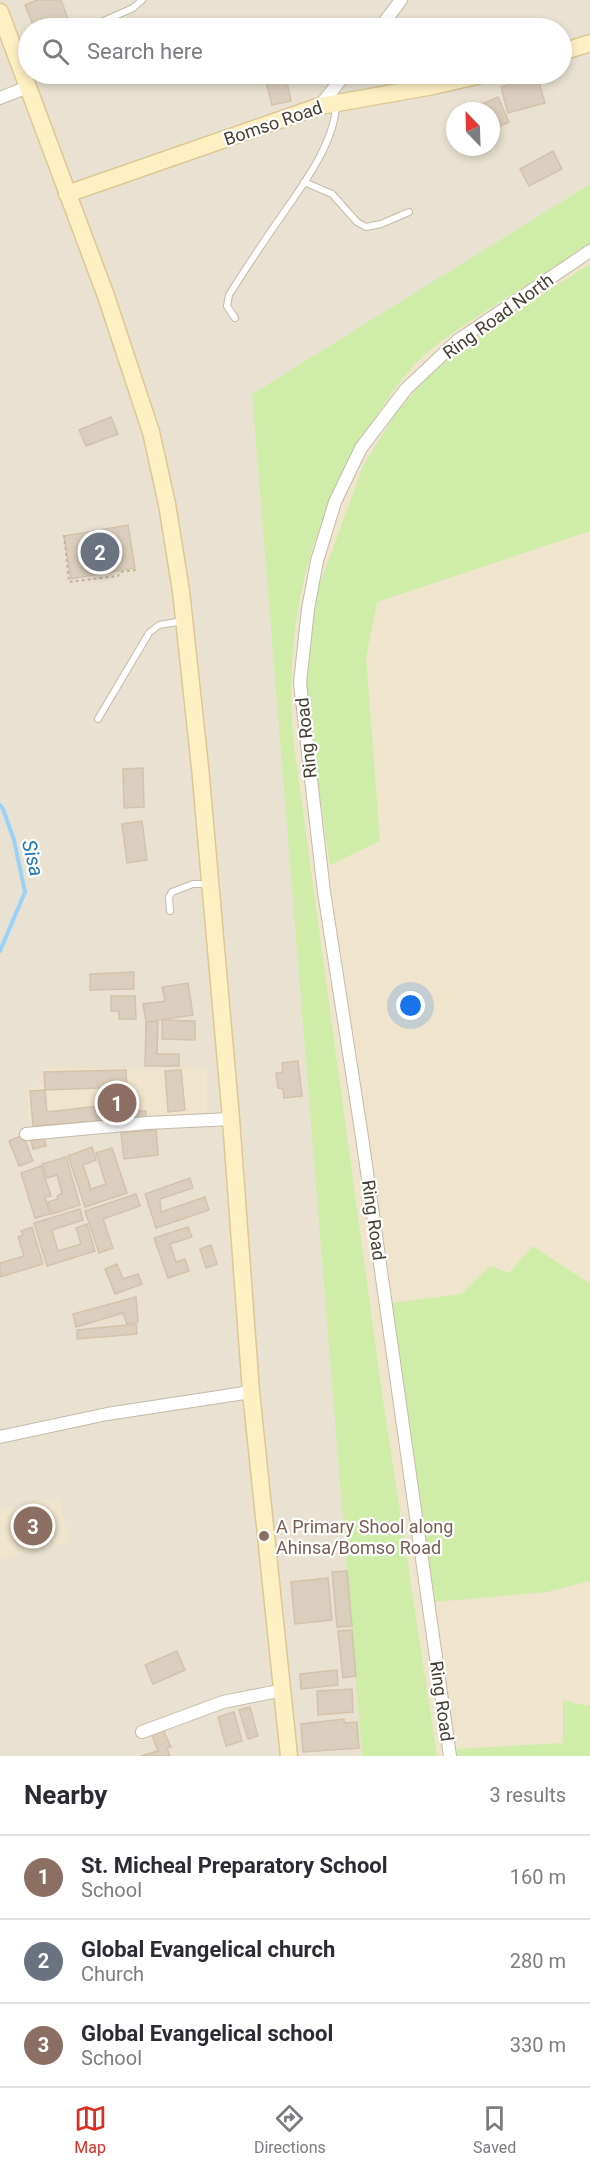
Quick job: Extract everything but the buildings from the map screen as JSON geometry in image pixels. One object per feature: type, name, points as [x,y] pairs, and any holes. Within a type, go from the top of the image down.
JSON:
[{"type":"street","points":[[388,18],[401,0]]},
{"type":"street","points":[[0,12],[18,48]]},
{"type":"street","points":[[572,49],[590,43]]},
{"type":"street","points":[[27,84],[106,296],[151,432],[167,504],[184,621],[211,884],[251,1392],[289,1756]]},
{"type":"street","points":[[328,104],[339,84]]},
{"type":"street","name":"Bomso Road","points":[[67,194],[328,104],[442,84]]},
{"type":"street","points":[[0,98],[28,87]]},
{"type":"street","name":"Ring Road North","points":[[300,683],[308,609],[317,561],[335,502],[361,448],[406,389],[458,341],[590,250]]},
{"type":"street","name":"Ring Road","points":[[300,683],[324,892],[379,1253],[450,1756]]},
{"type":"street","points":[[26,1134],[147,1123],[231,1119]]},
{"type":"street","points":[[0,1437],[107,1414],[251,1392]]},
{"type":"street","points":[[142,1732],[223,1702],[283,1690]]},
{"type":"lane","points":[[110,18],[133,8],[142,0]]},
{"type":"lane","points":[[235,318],[227,306],[229,295],[304,182],[334,124],[328,104]]},
{"type":"lane","points":[[304,182],[332,194],[357,222],[366,227],[381,224],[409,212]]},
{"type":"lane","points":[[98,719],[150,633],[159,625],[184,621]]},
{"type":"lane","points":[[170,911],[169,897],[172,892],[193,884],[211,884]]},
{"type":"path","points":[[64,534],[69,582],[118,576],[120,572],[135,570]]},
{"type":"shaded area","points":[[0,0],[590,0],[590,1756],[0,1756]]},
{"type":"shaded area","points":[[590,184],[590,1756],[363,1756],[252,394]]},
{"type":"shaded area","points":[[44,1068],[207,1069],[207,1117],[29,1132],[27,1089],[45,1085]]},
{"type":"shaded area","points":[[59,1498],[69,1542],[0,1559],[0,1510]]},
{"type":"green space","points":[[590,184],[590,244],[437,344],[409,370],[381,409],[336,487],[307,569],[298,612],[291,700],[294,745],[382,1393],[437,1756],[362,1756],[252,394]]},
{"type":"green space","points":[[590,264],[590,531],[377,602],[366,657],[380,841],[330,865],[306,700],[308,649],[315,597],[363,466],[396,413],[430,374],[481,333]]},
{"type":"green space","points":[[533,1246],[590,1284],[590,1581],[547,1592],[435,1602],[392,1303],[461,1294],[490,1266],[509,1273]]},
{"type":"green space","points":[[563,1700],[590,1706],[590,1756],[457,1756],[456,1749],[563,1743]]},
{"type":"waterway","name":"Sisa","points":[[0,805],[14,840],[25,892],[0,951]]},
{"type":"place","name":"Global Evangelical church","points":[[100,552]]},
{"type":"place","name":"St. Micheal Preparatory School","points":[[117,1103]]},
{"type":"place","name":"Global Evangelical school","points":[[33,1526]]},
{"type":"place","name":"A Primary Shool along Ahinsa/Bomso Road","points":[[264,1536]]}]
